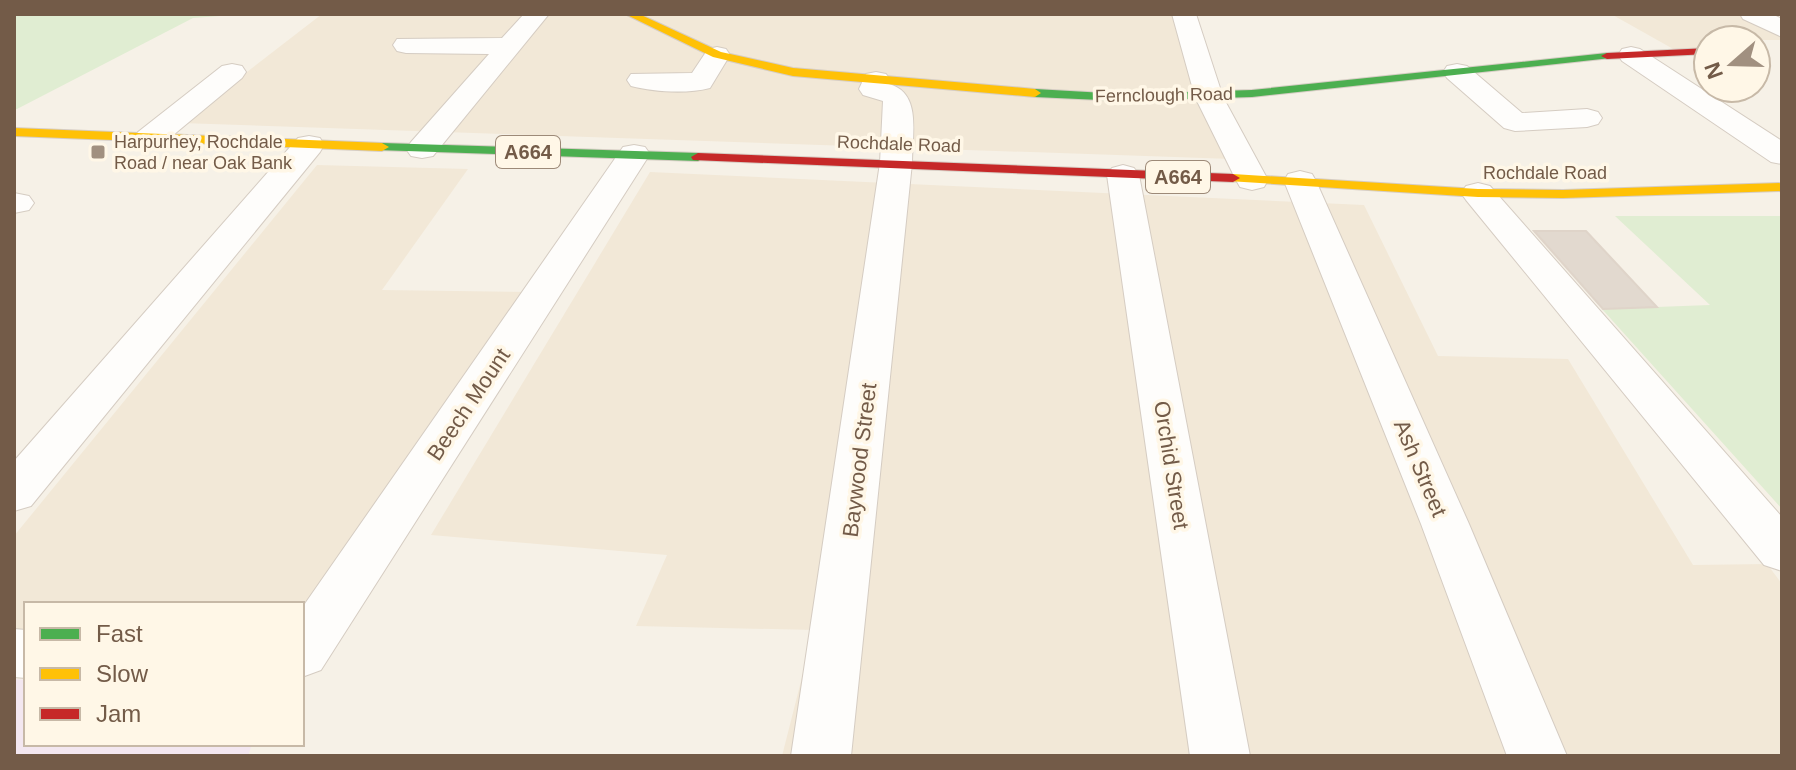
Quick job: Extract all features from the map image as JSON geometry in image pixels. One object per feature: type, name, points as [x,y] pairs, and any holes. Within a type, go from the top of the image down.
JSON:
[{"type":"main road","name":"Fernclough Road","points":[[630,14],[717,55],[793,72],[1060,95],[1209,97],[1457,72],[1543,59],[1692,52]]},
{"type":"main road","name":"Rochdale Road","points":[[14,132],[422,149],[896,163],[1300,181],[1478,193],[1563,194],[1782,187]]},
{"type":"street","points":[[422,149],[537,14]]},
{"type":"street","points":[[1184,14],[1209,97],[1252,180]]},
{"type":"street","points":[[1752,14],[1778,41]]},
{"type":"street","points":[[406,45],[509,46]]},
{"type":"street","points":[[641,80],[700,82],[717,55]]},
{"type":"street","points":[[1631,55],[1782,155]]},
{"type":"street","points":[[149,139],[232,72]]},
{"type":"street","points":[[1457,72],[1515,122],[1587,118]]},
{"type":"street","name":"Baywood Street","points":[[821,756],[896,163],[897,101],[892,94],[873,89],[876,80]]},
{"type":"street","points":[[14,493],[309,145]]},
{"type":"street","name":"Beech Mount","points":[[304,650],[634,154]]},
{"type":"street","name":"Orchid Street","points":[[1123,175],[1220,756]]},
{"type":"street","name":"Ash Street","points":[[1300,181],[1445,524],[1537,756]]},
{"type":"street","points":[[1478,193],[1782,551]]},
{"type":"shaded area","points":[[322,14],[1176,14],[1232,159],[181,123]]},
{"type":"shaded area","points":[[1611,14],[1770,14],[1782,20],[1782,40],[1772,40],[1772,24],[1692,24],[1692,48],[1675,50]]},
{"type":"shaded area","points":[[317,165],[468,169],[382,290],[536,292],[304,624],[304,602],[24,602],[24,631],[14,630],[14,536]]},
{"type":"shaded area","points":[[650,172],[1364,205],[1438,356],[1568,359],[1693,565],[1767,564],[1782,584],[1782,756],[782,756],[814,630],[636,626],[667,555],[431,535]]},
{"type":"shaded area","points":[[14,679],[24,680],[24,746],[251,746],[248,756],[14,756]]},
{"type":"green space","points":[[14,14],[247,14],[193,18],[14,109]]},
{"type":"green space","points":[[1615,216],[1782,216],[1782,509],[1602,309],[1710,305]]},
{"type":"building","points":[[1534,231],[1586,231],[1657,307],[1603,309]]},
{"type":"traffic: fast","points":[[1035,93],[1122,97],[1252,94],[1607,56]]},
{"type":"traffic: fast","points":[[382,147],[698,157]]},
{"type":"traffic: slow","points":[[630,14],[717,55],[793,72],[1035,93]]},
{"type":"traffic: slow","points":[[14,132],[382,147]]},
{"type":"traffic: slow","points":[[1233,178],[1478,193],[1563,194],[1782,187]]},
{"type":"traffic: jam","points":[[1607,56],[1692,52]]},
{"type":"traffic: jam","points":[[698,157],[1233,178]]},
{"type":"place","name":"Harpurhey, Rochdale Road / near Oak Bank","points":[[98,152]]}]
